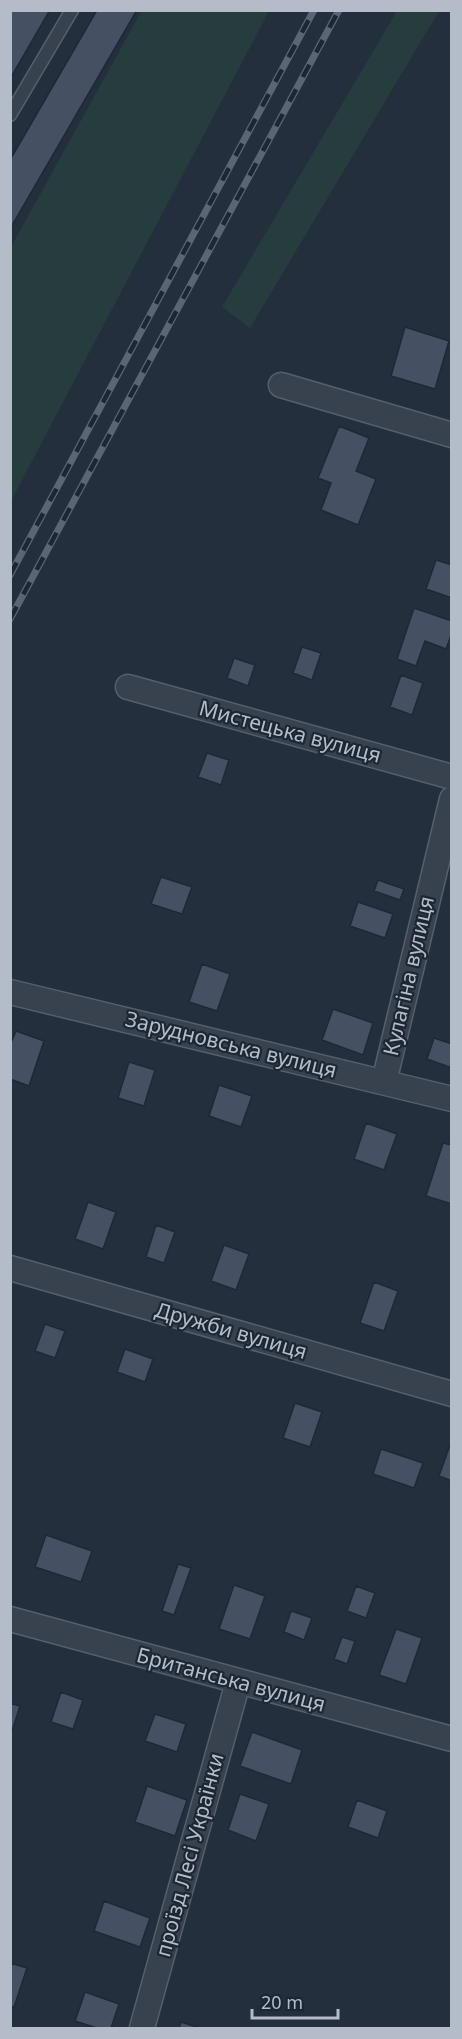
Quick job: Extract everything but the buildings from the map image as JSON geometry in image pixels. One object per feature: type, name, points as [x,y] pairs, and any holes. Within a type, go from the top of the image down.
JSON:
[{"type":"street","points":[[280,386],[452,435]]},
{"type":"street","name":"Мистецька вулиця","points":[[128,687],[452,777]]},
{"type":"street","name":"Кулагіна вулиця","points":[[384,1082],[452,799]]},
{"type":"street","name":"Зарудновська вулиця","points":[[10,992],[452,1099]]},
{"type":"street","name":"Дружби вулиця","points":[[10,1268],[452,1394]]},
{"type":"street","name":"Британська вулиця","points":[[10,1619],[452,1739]]},
{"type":"street","name":"проїзд Лесі Українки","points":[[142,2028],[238,1682]]},
{"type":"lane","points":[[10,116],[72,10]]},
{"type":"green space","points":[[142,10],[269,11],[11,501],[11,247]]},
{"type":"green space","points":[[397,11],[439,11],[250,328],[222,307]]},
{"type":"railway","points":[[10,575],[314,10]]},
{"type":"railway","points":[[10,619],[339,10]]}]
